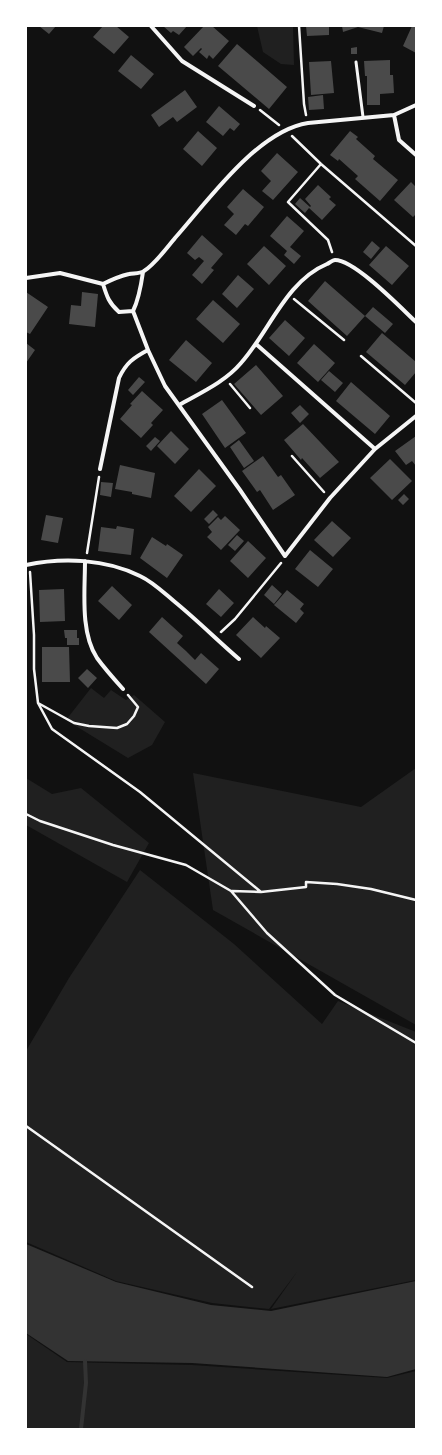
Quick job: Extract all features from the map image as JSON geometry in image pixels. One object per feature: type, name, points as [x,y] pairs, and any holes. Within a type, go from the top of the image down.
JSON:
[{"type":"street","points":[[151,26],[182,61],[254,106]]},
{"type":"street","points":[[26,278],[60,273],[104,284],[114,278],[143,272],[161,255],[238,166],[258,148],[285,130],[297,125],[308,123],[394,114],[416,105]]},
{"type":"street","points":[[394,114],[399,140],[416,155]]},
{"type":"street","points":[[179,405],[225,379],[241,364],[289,295],[303,279],[318,268],[335,260],[350,265],[356,269],[416,322]]},
{"type":"street","points":[[133,311],[138,302],[143,272]]},
{"type":"street","points":[[104,284],[106,295],[111,305],[119,312],[133,311]]},
{"type":"street","points":[[133,311],[148,350],[165,386],[240,490],[285,556],[330,498],[375,449],[416,416]]},
{"type":"street","points":[[256,344],[375,449]]},
{"type":"street","points":[[100,469],[119,378],[124,367],[136,357],[148,350]]},
{"type":"street","points":[[28,564],[62,559],[85,561],[119,568],[140,576],[160,590],[239,658]]},
{"type":"street","points":[[85,561],[84,614],[89,640],[96,657],[122,689]]},
{"type":"lane","points":[[356,62],[363,118]]},
{"type":"path","points":[[299,26],[304,104],[308,123]]},
{"type":"path","points":[[254,106],[285,130],[416,246]]},
{"type":"path","points":[[322,164],[288,202],[328,240],[335,260]]},
{"type":"path","points":[[289,295],[344,340]]},
{"type":"path","points":[[361,356],[416,403]]},
{"type":"path","points":[[225,379],[250,408]]},
{"type":"path","points":[[292,456],[330,498]]},
{"type":"path","points":[[85,561],[100,469]]},
{"type":"path","points":[[28,564],[34,635],[34,669],[38,703],[52,729],[140,792],[261,892]]},
{"type":"path","points":[[215,637],[236,619],[279,566]]},
{"type":"path","points":[[38,703],[74,723],[89,726],[117,728],[127,724],[134,716],[138,707],[122,689]]},
{"type":"path","points":[[26,814],[40,821],[113,845],[186,865],[231,891],[267,933],[335,995],[416,1043]]},
{"type":"path","points":[[231,891],[261,892],[306,887],[306,882],[337,884],[371,889],[416,900]]},
{"type":"path","points":[[26,1126],[252,1287]]},
{"type":"shaded area","points":[[257,26],[293,26],[294,65],[281,64],[263,52]]},
{"type":"shaded area","points":[[91,688],[104,698],[111,690],[126,700],[134,695],[165,722],[152,745],[128,758],[66,720]]},
{"type":"shaded area","points":[[416,768],[416,1025],[213,910],[193,773],[361,807]]},
{"type":"shaded area","points":[[26,778],[52,794],[81,788],[149,843],[127,882],[26,825]]},
{"type":"shaded area","points":[[140,870],[234,944],[322,1024],[338,1001],[416,1032],[416,1280],[271,1309],[297,1272],[269,1309],[212,1303],[116,1281],[26,1242],[26,1051],[69,978]]},
{"type":"shaded area","points":[[26,1244],[116,1282],[211,1305],[271,1311],[416,1281],[416,1369],[387,1377],[192,1363],[68,1361],[26,1333]]},
{"type":"shaded area","points":[[26,1334],[67,1362],[192,1365],[387,1378],[416,1371],[416,1429],[26,1429]]},
{"type":"building","points":[[39,26],[56,26],[49,34]]},
{"type":"building","points":[[103,26],[116,26],[129,37],[114,54],[93,37]]},
{"type":"building","points":[[163,26],[187,26],[179,35],[173,31],[171,33]]},
{"type":"building","points":[[204,26],[212,26],[229,41],[213,59],[209,55],[207,59],[199,52],[202,49],[201,48],[193,56],[184,47]]},
{"type":"building","points":[[306,26],[329,26],[329,35],[307,36]]},
{"type":"building","points":[[342,26],[384,26],[382,33],[358,27],[343,32]]},
{"type":"building","points":[[412,26],[416,26],[416,53],[403,46]]},
{"type":"building","points":[[237,44],[287,87],[269,109],[218,66]]},
{"type":"building","points":[[357,47],[357,54],[351,54],[351,48]]},
{"type":"building","points":[[131,55],[154,74],[141,89],[118,71]]},
{"type":"building","points":[[390,60],[390,75],[393,75],[394,93],[380,94],[380,105],[367,105],[367,76],[365,76],[364,61]]},
{"type":"building","points":[[331,61],[334,93],[311,95],[309,62]]},
{"type":"building","points":[[185,90],[197,107],[177,122],[173,117],[159,127],[151,115]]},
{"type":"building","points":[[323,95],[324,109],[309,110],[308,97]]},
{"type":"building","points":[[219,106],[240,124],[234,131],[230,128],[223,136],[206,122]]},
{"type":"building","points":[[198,131],[217,148],[202,166],[183,149]]},
{"type":"building","points":[[350,131],[358,137],[356,139],[375,156],[373,159],[398,180],[380,201],[355,179],[358,176],[339,159],[338,161],[330,155]]},
{"type":"building","points":[[277,153],[298,172],[273,200],[262,191],[271,181],[261,171]]},
{"type":"building","points":[[411,182],[416,187],[416,214],[413,217],[394,200]]},
{"type":"building","points":[[318,185],[331,197],[329,199],[336,205],[322,220],[309,208],[305,213],[295,204],[300,198],[310,207],[311,206],[305,199]]},
{"type":"building","points":[[243,189],[264,207],[248,226],[245,224],[236,235],[224,225],[234,214],[227,207]]},
{"type":"building","points":[[287,216],[304,231],[290,247],[301,256],[294,264],[284,255],[287,251],[270,236]]},
{"type":"building","points":[[202,235],[223,254],[211,268],[214,270],[202,284],[192,275],[204,261],[199,257],[195,260],[187,253]]},
{"type":"building","points":[[372,241],[380,248],[371,259],[363,252]]},
{"type":"building","points":[[264,246],[286,266],[269,285],[247,264]]},
{"type":"building","points":[[386,246],[409,266],[392,285],[369,265]]},
{"type":"building","points":[[238,275],[254,289],[237,308],[222,294]]},
{"type":"building","points":[[325,281],[365,316],[347,336],[308,301]]},
{"type":"building","points":[[26,292],[48,307],[30,334],[26,332]]},
{"type":"building","points":[[82,292],[98,294],[95,327],[69,324],[71,305],[81,306]]},
{"type":"building","points":[[213,300],[240,324],[223,343],[196,319]]},
{"type":"building","points":[[373,307],[393,324],[385,333],[365,316]]},
{"type":"building","points":[[285,320],[305,338],[289,356],[269,338]]},
{"type":"building","points":[[382,333],[416,362],[416,372],[405,385],[366,352]]},
{"type":"building","points":[[186,340],[212,363],[196,382],[169,360]]},
{"type":"building","points":[[26,343],[35,350],[26,363]]},
{"type":"building","points":[[314,344],[335,363],[318,382],[297,363]]},
{"type":"building","points":[[256,365],[283,396],[261,415],[234,384]]},
{"type":"building","points":[[329,371],[343,383],[335,392],[321,380]]},
{"type":"building","points":[[139,377],[145,382],[133,395],[128,390]]},
{"type":"building","points":[[351,382],[390,416],[375,434],[336,401]]},
{"type":"building","points":[[142,391],[163,410],[151,423],[153,425],[141,438],[120,419],[132,405],[130,404]]},
{"type":"building","points":[[222,400],[246,433],[225,448],[202,414]]},
{"type":"building","points":[[300,405],[309,414],[300,423],[291,413]]},
{"type":"building","points":[[303,424],[339,462],[320,478],[302,458],[301,460],[284,440]]},
{"type":"building","points":[[171,431],[189,449],[175,464],[157,446]]},
{"type":"building","points":[[416,436],[416,466],[412,461],[406,465],[395,451]]},
{"type":"building","points":[[155,437],[160,441],[151,451],[146,446]]},
{"type":"building","points":[[239,440],[254,461],[244,468],[230,447]]},
{"type":"building","points":[[263,456],[278,477],[281,475],[295,495],[273,510],[260,490],[257,492],[242,471]]},
{"type":"building","points":[[390,459],[412,481],[392,500],[370,478]]},
{"type":"building","points":[[120,465],[155,473],[151,498],[132,494],[132,492],[115,489]]},
{"type":"building","points":[[199,469],[216,486],[191,512],[174,496]]},
{"type":"building","points":[[101,482],[113,483],[111,497],[100,495]]},
{"type":"building","points":[[404,494],[409,499],[403,505],[398,500]]},
{"type":"building","points":[[213,510],[218,515],[209,524],[204,519]]},
{"type":"building","points":[[46,515],[63,518],[58,543],[41,540]]},
{"type":"building","points":[[225,516],[240,530],[221,550],[207,537],[212,532],[208,527],[218,517],[221,520]]},
{"type":"building","points":[[332,521],[351,538],[333,557],[314,540]]},
{"type":"building","points":[[117,526],[134,529],[131,555],[98,551],[101,527],[116,529]]},
{"type":"building","points":[[237,535],[244,541],[235,551],[228,545]]},
{"type":"building","points":[[152,537],[166,546],[167,544],[183,555],[167,578],[140,558]]},
{"type":"building","points":[[248,541],[266,558],[248,578],[230,561]]},
{"type":"building","points":[[310,550],[333,569],[318,587],[295,569]]},
{"type":"building","points":[[272,585],[282,594],[274,604],[264,595]]},
{"type":"building","points":[[112,586],[132,605],[119,620],[98,601]]},
{"type":"building","points":[[64,589],[65,621],[40,622],[39,590]]},
{"type":"building","points":[[219,589],[234,603],[221,617],[206,604]]},
{"type":"building","points":[[287,590],[304,604],[300,609],[304,613],[296,623],[274,605]]},
{"type":"building","points":[[162,617],[183,636],[177,643],[195,660],[201,653],[219,669],[206,684],[149,632]]},
{"type":"building","points":[[253,617],[265,628],[266,626],[280,638],[261,658],[236,635]]},
{"type":"building","points":[[64,630],[77,630],[79,645],[67,645],[67,638],[65,638]]},
{"type":"building","points":[[42,647],[69,647],[70,682],[42,682]]},
{"type":"building","points":[[87,669],[97,678],[88,688],[78,678]]},
{"type":"waterway","points":[[81,1429],[86,1383],[85,1361]]}]
